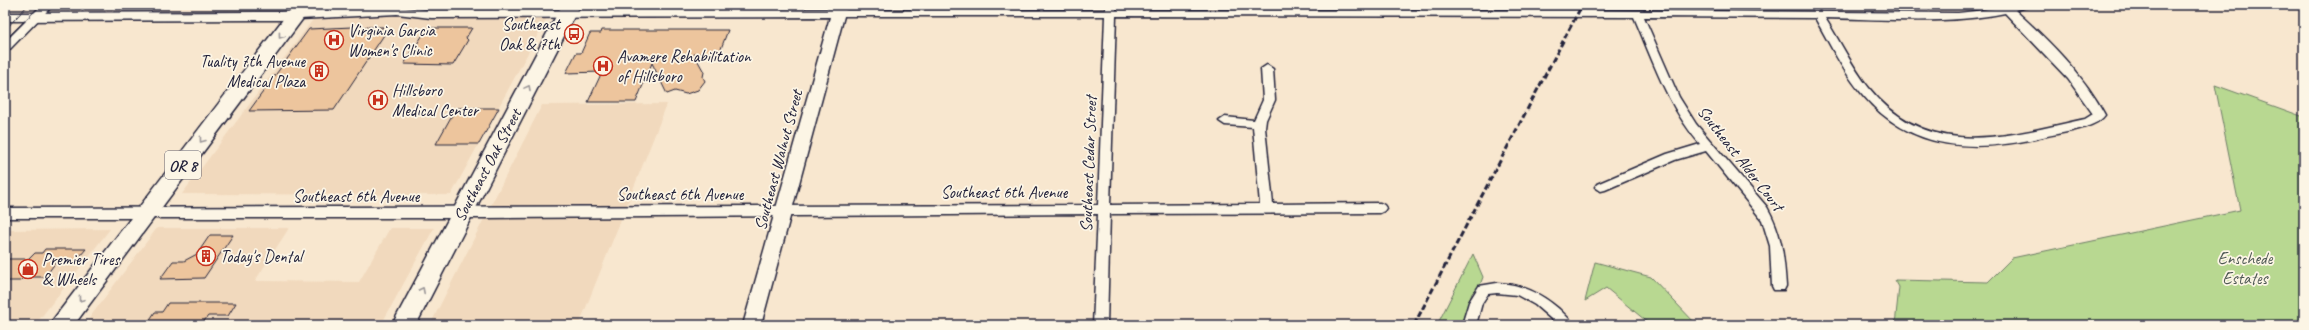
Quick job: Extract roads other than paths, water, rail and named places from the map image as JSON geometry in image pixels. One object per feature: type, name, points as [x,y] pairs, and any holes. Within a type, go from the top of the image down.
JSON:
[{"type":"highway","name":"Southeast Oak Street","points":[[404,325],[569,9]]},
{"type":"highway","name":"OR 8","points":[[61,325],[301,10]]},
{"type":"street","points":[[5,48],[48,5]]},
{"type":"street","points":[[7,19],[301,10],[397,11],[431,14],[569,9],[1383,9],[1638,14],[1699,9],[1818,15],[1832,10],[1958,16],[2008,10],[2023,5]]},
{"type":"street","name":"Southeast Walnut Street","points":[[752,325],[839,9]]},
{"type":"street","name":"Southeast Cedar Street","points":[[1100,325],[1110,9]]},
{"type":"street","points":[[1818,15],[1865,91],[1880,108],[1923,132],[1957,141],[1979,143],[1999,141],[2089,122],[2099,115],[2096,107],[2073,78],[2033,33],[2008,10]]},
{"type":"street","name":"Southeast Alder Court","points":[[1638,14],[1674,97],[1692,127],[1763,210],[1771,223],[1776,237],[1779,286]]},
{"type":"street","points":[[1267,69],[1269,100],[1260,124],[1267,208]]},
{"type":"street","points":[[1225,121],[1260,124]]},
{"type":"street","points":[[1601,187],[1671,157],[1707,146]]},
{"type":"street","name":"Southeast 6th Avenue","points":[[5,213],[462,213],[1104,208],[1380,208]]},
{"type":"street","points":[[1469,325],[1479,295],[1484,290],[1514,288],[1526,292],[1539,300],[1567,325]]},
{"type":"tram line","points":[[5,30],[28,5]]},
{"type":"tram line","points":[[5,40],[41,5]]},
{"type":"railway","points":[[1414,325],[1582,5]]},
{"type":"place","name":"Southeast Oak & 7th","points":[[574,34]]},
{"type":"place","name":"Virginia Garcia Women's Clinic","points":[[334,40]]},
{"type":"place","name":"Avamere Rehabilitation of Hillsboro","points":[[603,66]]},
{"type":"place","name":"Tuality 7th Avenue Medical Plaza","points":[[319,71]]},
{"type":"place","name":"Hillsboro Medical Center","points":[[378,100]]},
{"type":"place","name":"Today's Dental","points":[[206,256]]},
{"type":"place","name":"Premier Tires & Wheels","points":[[28,269]]},
{"type":"park label","name":"Enschede Estates","points":[[2245,268]]}]
